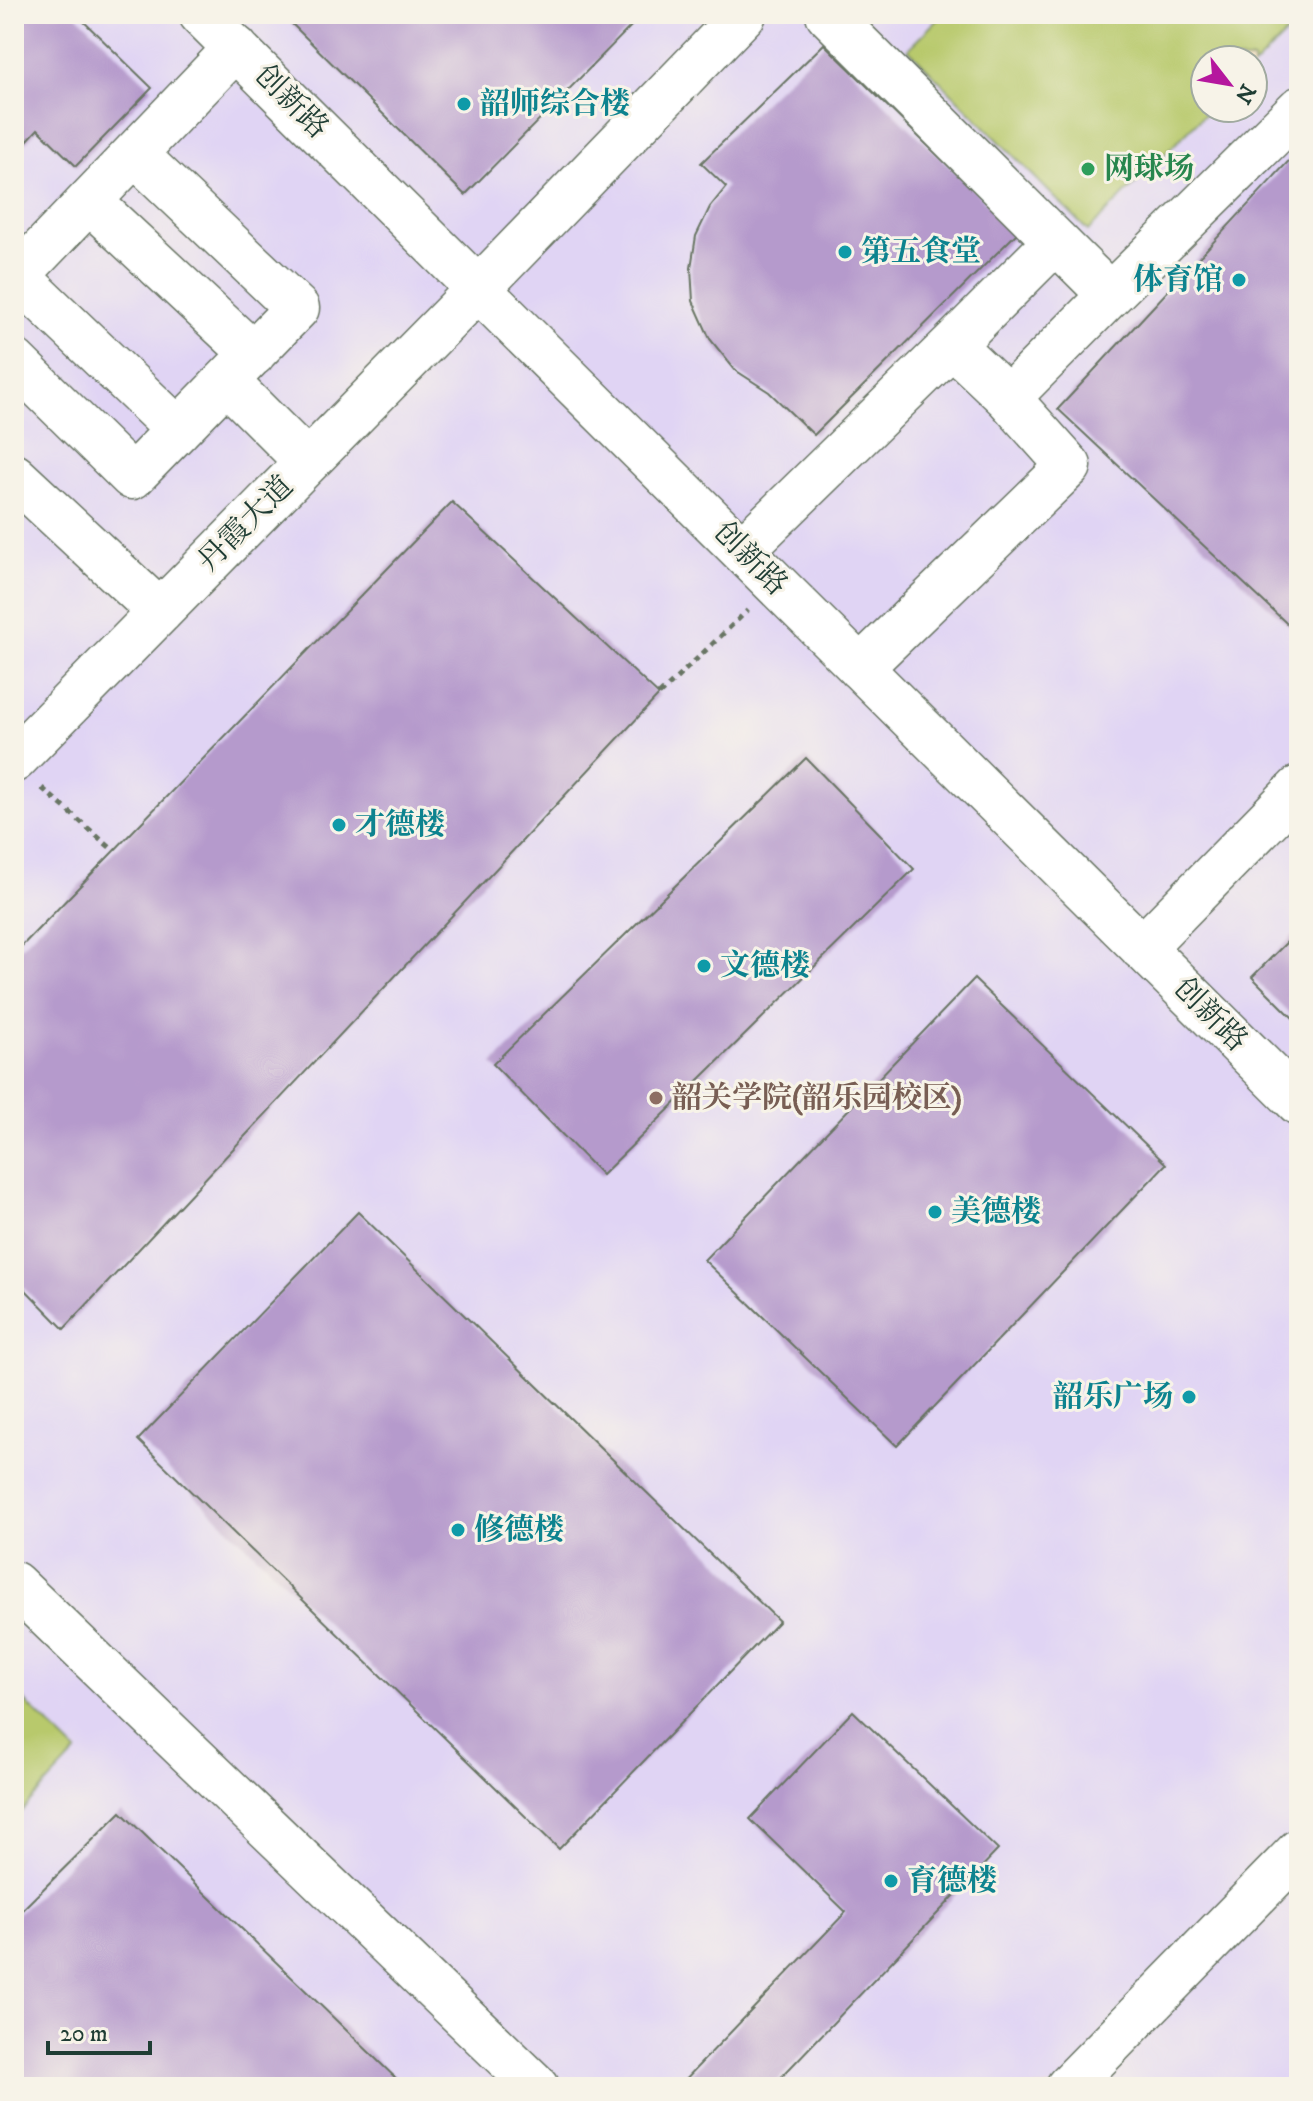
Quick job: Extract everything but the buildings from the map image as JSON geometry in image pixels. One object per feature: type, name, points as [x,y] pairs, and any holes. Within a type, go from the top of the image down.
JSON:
[{"type":"lane","name":"创新路","points":[[201,14],[1299,1103]]},
{"type":"lane","name":"丹霞大道","points":[[25,771],[160,612],[744,14]]},
{"type":"lane","points":[[828,14],[1110,295]]},
{"type":"lane","points":[[178,430],[15,278],[236,48]]},
{"type":"lane","points":[[1008,398],[1299,109]]},
{"type":"lane","points":[[14,361],[132,477],[297,308],[135,154]]},
{"type":"lane","points":[[89,201],[239,367],[307,462]]},
{"type":"lane","points":[[742,550],[1056,241]]},
{"type":"lane","points":[[860,668],[1069,466],[1008,398],[952,345]]},
{"type":"lane","points":[[14,476],[160,612]]},
{"type":"lane","points":[[1142,948],[1299,788]]},
{"type":"lane","points":[[14,1584],[537,2087]]},
{"type":"lane","points":[[1068,2087],[1299,1851]]},
{"type":"path","points":[[659,695],[775,583]]},
{"type":"path","points":[[25,771],[113,850]]},
{"type":"shaded area","name":"韶关学院(韶乐园校区)","points":[[14,14],[1299,14],[1299,2087],[14,2087]]},
{"type":"green space","name":"网球场","points":[[943,14],[1299,14],[1299,21],[1269,51],[1269,44],[1189,44],[1189,124],[1195,124],[1088,231],[908,49]]},
{"type":"green space","points":[[14,1691],[77,1752],[14,1819]]},
{"type":"place","name":"韶师综合楼","points":[[464,104]]},
{"type":"place","name":"网球场","points":[[1088,169]]},
{"type":"place","name":"第五食堂","points":[[845,252]]},
{"type":"place","name":"体育馆","points":[[1239,280]]},
{"type":"place","name":"才德楼","points":[[339,825]]},
{"type":"place","name":"文德楼","points":[[704,966]]},
{"type":"place","name":"韶关学院(韶乐园校区)","points":[[656,1098]]},
{"type":"place","name":"美德楼","points":[[935,1212]]},
{"type":"place","name":"韶乐广场","points":[[1189,1397]]},
{"type":"place","name":"修德楼","points":[[458,1530]]},
{"type":"place","name":"育德楼","points":[[891,1881]]}]
